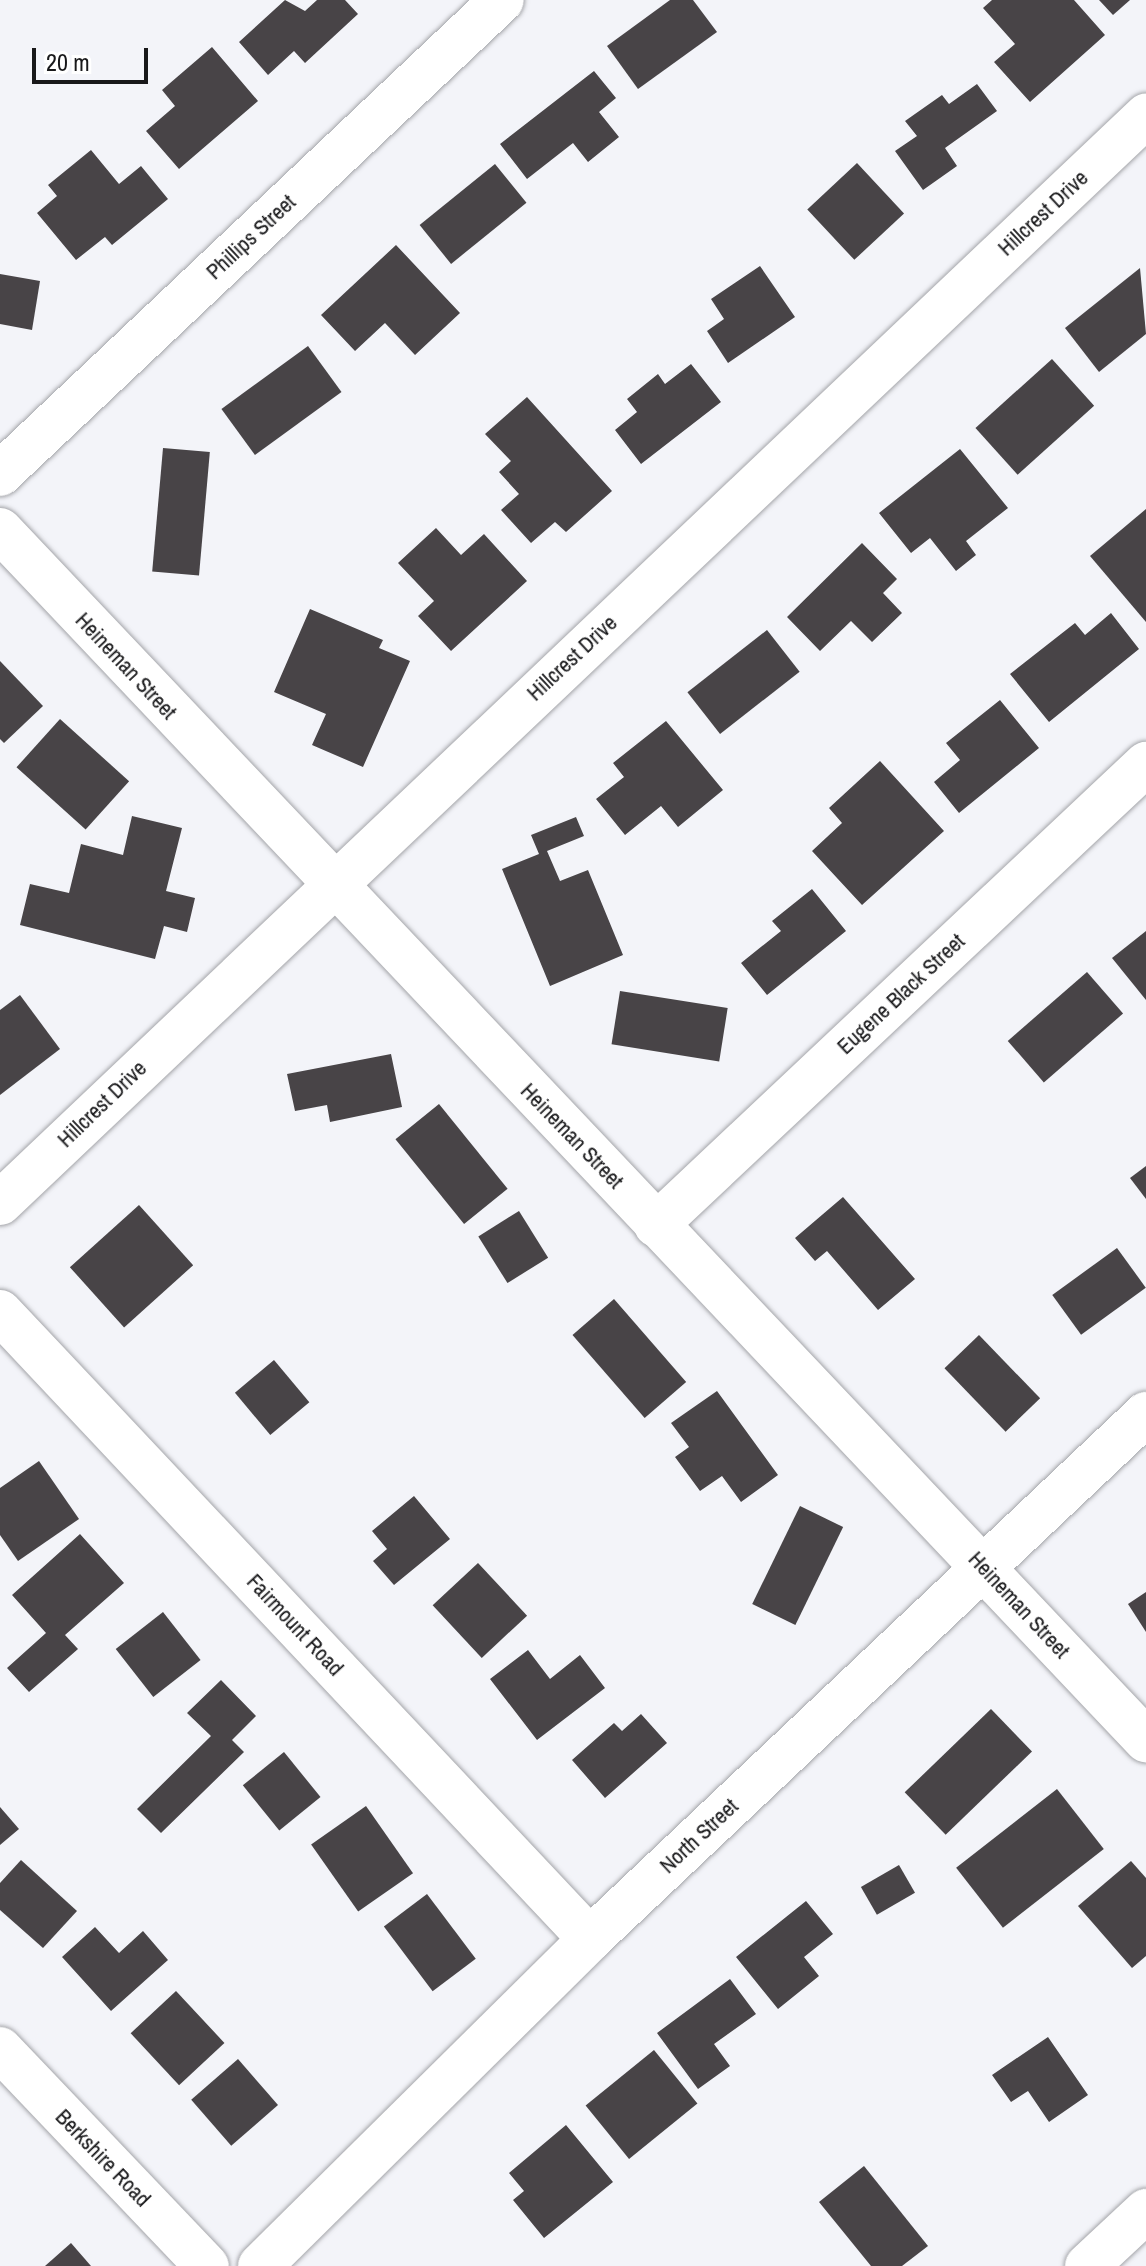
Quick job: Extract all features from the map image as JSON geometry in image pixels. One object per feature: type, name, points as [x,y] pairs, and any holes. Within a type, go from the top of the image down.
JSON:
[{"type":"street","name":"Phillips Street","points":[[0,474],[502,0]]},
{"type":"street","name":"Hillcrest Drive","points":[[0,1203],[331,885],[1146,116]]},
{"type":"street","name":"Heineman Street","points":[[0,530],[331,885],[1146,1740]]},
{"type":"street","name":"Eugene Black Street","points":[[656,1225],[1146,764]]},
{"type":"street","name":"Fairmount Road","points":[[0,1312],[590,1939]]},
{"type":"street","name":"North Street","points":[[260,2266],[590,1939],[1146,1414]]},
{"type":"street","name":"Berkshire Road","points":[[0,2049],[207,2266]]},
{"type":"street","points":[[1087,2266],[1146,2211]]},
{"type":"building","points":[[285,0],[305,11],[317,0],[345,0],[358,14],[305,63],[294,51],[268,75],[239,42]]},
{"type":"building","points":[[670,0],[693,0],[717,32],[638,89],[607,46]]},
{"type":"building","points":[[992,0],[1074,0],[1105,35],[1030,102],[994,62],[1015,44],[983,8]]},
{"type":"building","points":[[1099,0],[1130,0],[1113,15]]},
{"type":"building","points":[[212,47],[258,101],[179,169],[146,131],[175,106],[162,90]]},
{"type":"building","points":[[594,71],[616,98],[599,112],[619,137],[588,162],[573,143],[527,179],[500,144]]},
{"type":"building","points":[[977,84],[997,111],[945,148],[957,166],[923,190],[895,151],[917,136],[905,121],[942,95],[949,104]]},
{"type":"building","points":[[91,150],[119,184],[141,166],[168,199],[112,245],[105,237],[76,260],[37,213],[57,196],[48,185]]},
{"type":"building","points":[[857,163],[904,213],[854,260],[807,209]]},
{"type":"building","points":[[495,164],[526,203],[451,264],[420,225]]},
{"type":"building","points":[[396,245],[460,313],[415,355],[385,323],[355,351],[321,315]]},
{"type":"building","points":[[760,266],[795,317],[728,363],[707,331],[724,319],[711,299]]},
{"type":"building","points":[[1140,268],[1146,334],[1099,372],[1065,328]]},
{"type":"building","points":[[0,274],[40,281],[32,330],[0,324]]},
{"type":"building","points":[[308,346],[342,392],[255,455],[221,409]]},
{"type":"building","points":[[1052,359],[1094,406],[1018,475],[975,428]]},
{"type":"building","points":[[691,364],[721,402],[641,464],[615,430],[637,412],[627,399],[658,374],[665,384]]},
{"type":"building","points":[[527,397],[612,491],[566,532],[555,522],[531,543],[501,510],[519,494],[499,472],[511,461],[485,434]]},
{"type":"building","points":[[163,448],[210,452],[199,576],[152,572]]},
{"type":"building","points":[[960,449],[1008,508],[966,541],[976,555],[956,571],[930,538],[911,553],[879,513]]},
{"type":"building","points":[[1146,509],[1146,622],[1090,556]]},
{"type":"building","points":[[436,528],[461,555],[484,534],[527,581],[451,651],[418,616],[434,601],[398,563]]},
{"type":"building","points":[[862,543],[897,579],[883,593],[902,613],[872,642],[851,621],[820,651],[787,617]]},
{"type":"building","points":[[310,609],[383,640],[379,648],[410,661],[363,767],[312,745],[326,714],[274,692]]},
{"type":"building","points":[[1111,613],[1139,649],[1049,722],[1010,674],[1075,623],[1085,635]]},
{"type":"building","points":[[767,630],[800,672],[720,734],[687,692]]},
{"type":"building","points":[[0,661],[43,706],[4,743],[0,739]]},
{"type":"building","points":[[1000,700],[1039,748],[959,813],[934,782],[960,760],[946,743]]},
{"type":"building","points":[[60,719],[129,781],[86,830],[17,767]]},
{"type":"building","points":[[666,721],[723,790],[678,827],[661,806],[625,835],[596,799],[624,777],[613,763]]},
{"type":"building","points":[[880,761],[944,831],[862,905],[812,851],[842,823],[829,808]]},
{"type":"building","points":[[132,816],[182,828],[166,891],[195,898],[187,932],[164,926],[155,959],[20,925],[30,884],[69,893],[81,844],[123,855]]},
{"type":"building","points":[[576,817],[584,836],[547,851],[560,881],[588,870],[623,955],[550,986],[502,869],[539,854],[531,835]]},
{"type":"building","points":[[812,889],[846,931],[767,995],[741,963],[781,931],[772,921]]},
{"type":"building","points":[[1146,931],[1146,1000],[1112,958]]},
{"type":"building","points":[[1087,972],[1123,1014],[1044,1082],[1008,1041]]},
{"type":"building","points":[[620,991],[728,1008],[719,1061],[612,1044]]},
{"type":"building","points":[[20,995],[60,1049],[0,1095],[0,1010]]},
{"type":"building","points":[[391,1054],[402,1107],[330,1122],[327,1105],[295,1111],[287,1074]]},
{"type":"building","points":[[439,1104],[508,1189],[464,1224],[395,1139]]},
{"type":"building","points":[[1146,1166],[1146,1199],[1130,1178]]},
{"type":"building","points":[[843,1197],[915,1279],[878,1310],[827,1251],[815,1261],[795,1238]]},
{"type":"building","points":[[139,1205],[193,1265],[124,1327],[70,1267]]},
{"type":"building","points":[[519,1211],[548,1258],[507,1283],[478,1236]]},
{"type":"building","points":[[1117,1248],[1146,1288],[1081,1335],[1052,1295]]},
{"type":"building","points":[[614,1299],[686,1382],[645,1418],[572,1335]]},
{"type":"building","points":[[979,1335],[1040,1398],[1006,1432],[944,1368]]},
{"type":"building","points":[[274,1360],[309,1402],[270,1435],[235,1393]]},
{"type":"building","points":[[717,1391],[778,1475],[741,1502],[722,1476],[700,1491],[675,1457],[689,1447],[671,1423]]},
{"type":"building","points":[[39,1461],[79,1519],[18,1561],[0,1535],[0,1488]]},
{"type":"building","points":[[414,1496],[450,1539],[394,1585],[373,1561],[387,1549],[372,1531]]},
{"type":"building","points":[[800,1506],[843,1527],[795,1625],[752,1604]]},
{"type":"building","points":[[80,1534],[124,1583],[65,1635],[78,1649],[29,1692],[7,1668],[46,1633],[12,1595]]},
{"type":"building","points":[[478,1563],[527,1616],[482,1658],[433,1605]]},
{"type":"building","points":[[1146,1592],[1146,1632],[1128,1604]]},
{"type":"building","points":[[163,1612],[201,1660],[153,1697],[116,1649]]},
{"type":"building","points":[[528,1650],[550,1679],[580,1655],[605,1688],[537,1740],[490,1679]]},
{"type":"building","points":[[221,1680],[256,1716],[232,1740],[244,1752],[161,1833],[137,1809],[211,1736],[187,1713]]},
{"type":"building","points":[[991,1709],[1032,1751],[946,1835],[905,1792]]},
{"type":"building","points":[[641,1714],[667,1743],[605,1798],[572,1760],[614,1723],[622,1731]]},
{"type":"building","points":[[284,1752],[321,1797],[279,1830],[243,1785]]},
{"type":"building","points":[[1057,1789],[1104,1849],[1003,1928],[956,1868]]},
{"type":"building","points":[[366,1806],[413,1873],[358,1912],[311,1844]]},
{"type":"building","points":[[0,1807],[19,1829],[0,1845]]},
{"type":"building","points":[[21,1860],[77,1911],[43,1948],[0,1910],[0,1883]]},
{"type":"building","points":[[1131,1861],[1146,1878],[1146,1956],[1132,1968],[1078,1906]]},
{"type":"building","points":[[899,1865],[915,1893],[877,1915],[861,1887]]},
{"type":"building","points":[[427,1894],[476,1959],[433,1991],[384,1926]]},
{"type":"building","points":[[806,1901],[833,1934],[804,1957],[819,1976],[778,2009],[736,1957]]},
{"type":"building","points":[[95,1927],[119,1953],[143,1931],[168,1960],[111,2011],[62,1957]]},
{"type":"building","points":[[730,1979],[756,2014],[714,2044],[730,2066],[698,2089],[657,2033]]},
{"type":"building","points":[[176,1991],[224,2043],[179,2085],[131,2033]]},
{"type":"building","points":[[1048,2037],[1088,2095],[1049,2122],[1028,2091],[1011,2102],[992,2075]]},
{"type":"building","points":[[654,2050],[697,2104],[629,2159],[586,2105]]},
{"type":"building","points":[[238,2059],[278,2105],[231,2146],[191,2100]]},
{"type":"building","points":[[566,2125],[613,2182],[544,2238],[513,2200],[524,2191],[509,2173]]},
{"type":"building","points":[[864,2166],[928,2246],[902,2266],[871,2266],[819,2202]]},
{"type":"building","points":[[71,2243],[91,2266],[45,2266]]}]
